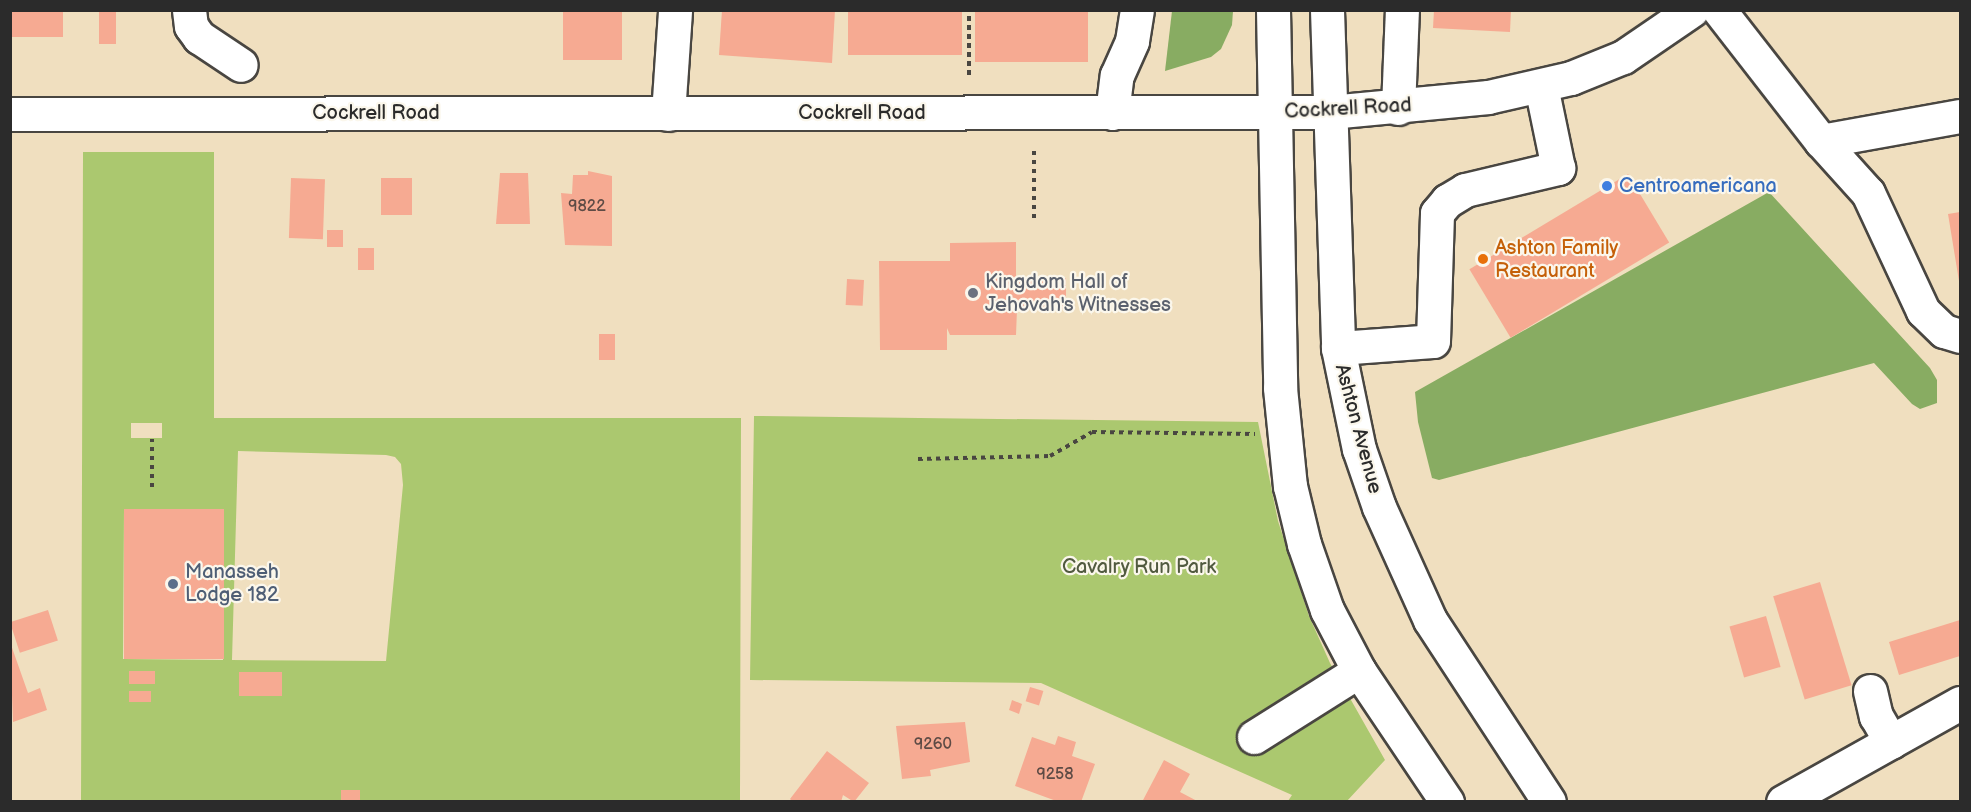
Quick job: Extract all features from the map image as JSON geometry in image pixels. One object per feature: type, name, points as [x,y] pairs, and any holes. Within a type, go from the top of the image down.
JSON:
[{"type":"street","points":[[189,10],[191,26],[199,37],[241,65]]},
{"type":"street","points":[[668,114],[675,10]]},
{"type":"street","points":[[1112,113],[1117,75],[1131,41],[1137,10]]},
{"type":"street","points":[[1273,10],[1283,434],[1304,544],[1327,610],[1359,671],[1447,801]]},
{"type":"street","name":"Ashton Avenue","points":[[1327,10],[1338,348],[1359,449],[1403,563],[1430,620],[1549,801]]},
{"type":"street","points":[[1398,108],[1402,10]]},
{"type":"street","name":"Cockrell Road","points":[[10,114],[1112,113],[1330,112],[1398,108],[1541,86],[1615,61],[1692,10]]},
{"type":"street","points":[[1719,10],[1821,141],[1868,193],[1923,311],[1944,331],[1960,336]]},
{"type":"street","points":[[1338,348],[1433,341],[1437,213],[1447,201],[1465,190],[1558,168],[1541,86]]},
{"type":"street","points":[[1821,141],[1960,116]]},
{"type":"street","points":[[1254,737],[1359,671]]},
{"type":"street","points":[[1870,691],[1876,716],[1891,742]]},
{"type":"street","points":[[1783,801],[1960,703]]},
{"type":"path","points":[[969,10],[969,75]]},
{"type":"path","points":[[1034,151],[1034,221]]},
{"type":"path","points":[[918,459],[1050,456],[1084,434],[1283,434]]},
{"type":"path","points":[[152,439],[152,487]]},
{"type":"green space","points":[[1172,11],[1233,11],[1232,25],[1221,49],[1211,57],[1165,71]]},
{"type":"green space","points":[[83,152],[214,152],[214,418],[741,418],[740,801],[359,802],[359,790],[341,790],[341,802],[81,802]],"holes":[[[131,423],[162,423],[162,438],[131,438]],[[238,451],[395,457],[401,464],[403,485],[386,661],[232,660]],[[124,509],[224,510],[223,660],[123,659]],[[239,672],[281,672],[281,695],[239,696]]]},
{"type":"green space","points":[[1769,192],[1930,368],[1937,380],[1937,403],[1920,409],[1912,404],[1874,363],[1439,480],[1432,478],[1418,422],[1415,392]]},
{"type":"green space","name":"Cavalry Run Park","points":[[754,416],[1258,422],[1278,521],[1309,616],[1330,663],[1385,760],[1347,801],[1288,801],[1292,795],[1041,683],[750,680]]},
{"type":"building","points":[[10,10],[63,10],[63,37],[10,37]]},
{"type":"building","points":[[99,10],[116,10],[116,44],[99,44]]},
{"type":"building","points":[[563,10],[622,10],[622,60],[563,60]]},
{"type":"building","points":[[722,10],[835,10],[832,63],[719,55]]},
{"type":"building","points":[[848,10],[962,10],[962,55],[848,55]]},
{"type":"building","points":[[975,10],[1088,10],[1088,62],[975,62]]},
{"type":"building","points":[[1434,10],[1511,10],[1510,32],[1433,28]]},
{"type":"building","points":[[588,171],[612,176],[612,246],[565,245],[561,193],[572,194],[573,175],[588,175]]},
{"type":"building","points":[[500,173],[528,173],[530,224],[496,224]]},
{"type":"building","points":[[1628,174],[1669,243],[1511,338],[1469,269]]},
{"type":"building","points":[[291,178],[325,179],[323,239],[289,238]]},
{"type":"building","points":[[381,178],[412,178],[412,215],[381,215]]},
{"type":"building","points":[[1960,212],[1960,281],[1959,281],[1948,214]]},
{"type":"building","points":[[327,230],[343,230],[343,247],[327,247]]},
{"type":"building","name":"Kingdom Hall of Jehovah's Witnesses","points":[[1016,242],[1016,278],[1066,278],[1066,309],[1017,309],[1016,335],[950,335],[947,328],[947,350],[880,350],[879,261],[950,261],[950,243]]},
{"type":"building","points":[[358,248],[374,248],[374,270],[358,270]]},
{"type":"building","points":[[847,279],[864,280],[863,306],[846,305]]},
{"type":"building","points":[[599,334],[615,334],[615,360],[599,360]]},
{"type":"building","name":"Manasseh Lodge 182","points":[[124,509],[224,509],[224,659],[124,659]]},
{"type":"building","points":[[1820,582],[1852,685],[1805,700],[1773,596]]},
{"type":"building","points":[[48,610],[58,640],[20,653],[10,622]]},
{"type":"building","points":[[1766,616],[1781,667],[1744,677],[1729,626]]},
{"type":"building","points":[[1960,620],[1960,656],[1899,675],[1889,642]]},
{"type":"building","points":[[10,642],[28,693],[40,688],[47,710],[13,722]]},
{"type":"building","points":[[129,671],[155,671],[155,684],[129,684]]},
{"type":"building","points":[[239,672],[282,672],[282,696],[239,696]]},
{"type":"building","points":[[1030,687],[1043,691],[1039,705],[1026,701]]},
{"type":"building","points":[[129,691],[151,691],[151,702],[129,702]]},
{"type":"building","points":[[1012,700],[1022,704],[1019,714],[1009,710]]},
{"type":"building","points":[[965,722],[970,762],[930,770],[931,776],[902,779],[896,726]]},
{"type":"building","points":[[1058,736],[1076,742],[1072,756],[1095,764],[1081,802],[1059,802],[1015,786],[1032,737],[1055,745]]},
{"type":"building","points":[[827,751],[869,783],[854,802],[843,795],[841,802],[793,802],[790,799]]},
{"type":"building","points":[[1164,760],[1190,774],[1180,792],[1199,802],[1142,802]]},
{"type":"building","points":[[341,790],[360,790],[360,802],[341,802]]},
{"type":"place","name":"Centroamericana","points":[[1607,186]]},
{"type":"place","name":"Ashton Family Restaurant","points":[[1483,259]]},
{"type":"place","name":"Kingdom Hall of Jehovah's Witnesses","points":[[973,293]]},
{"type":"place","name":"Manasseh Lodge 182","points":[[173,584]]}]
